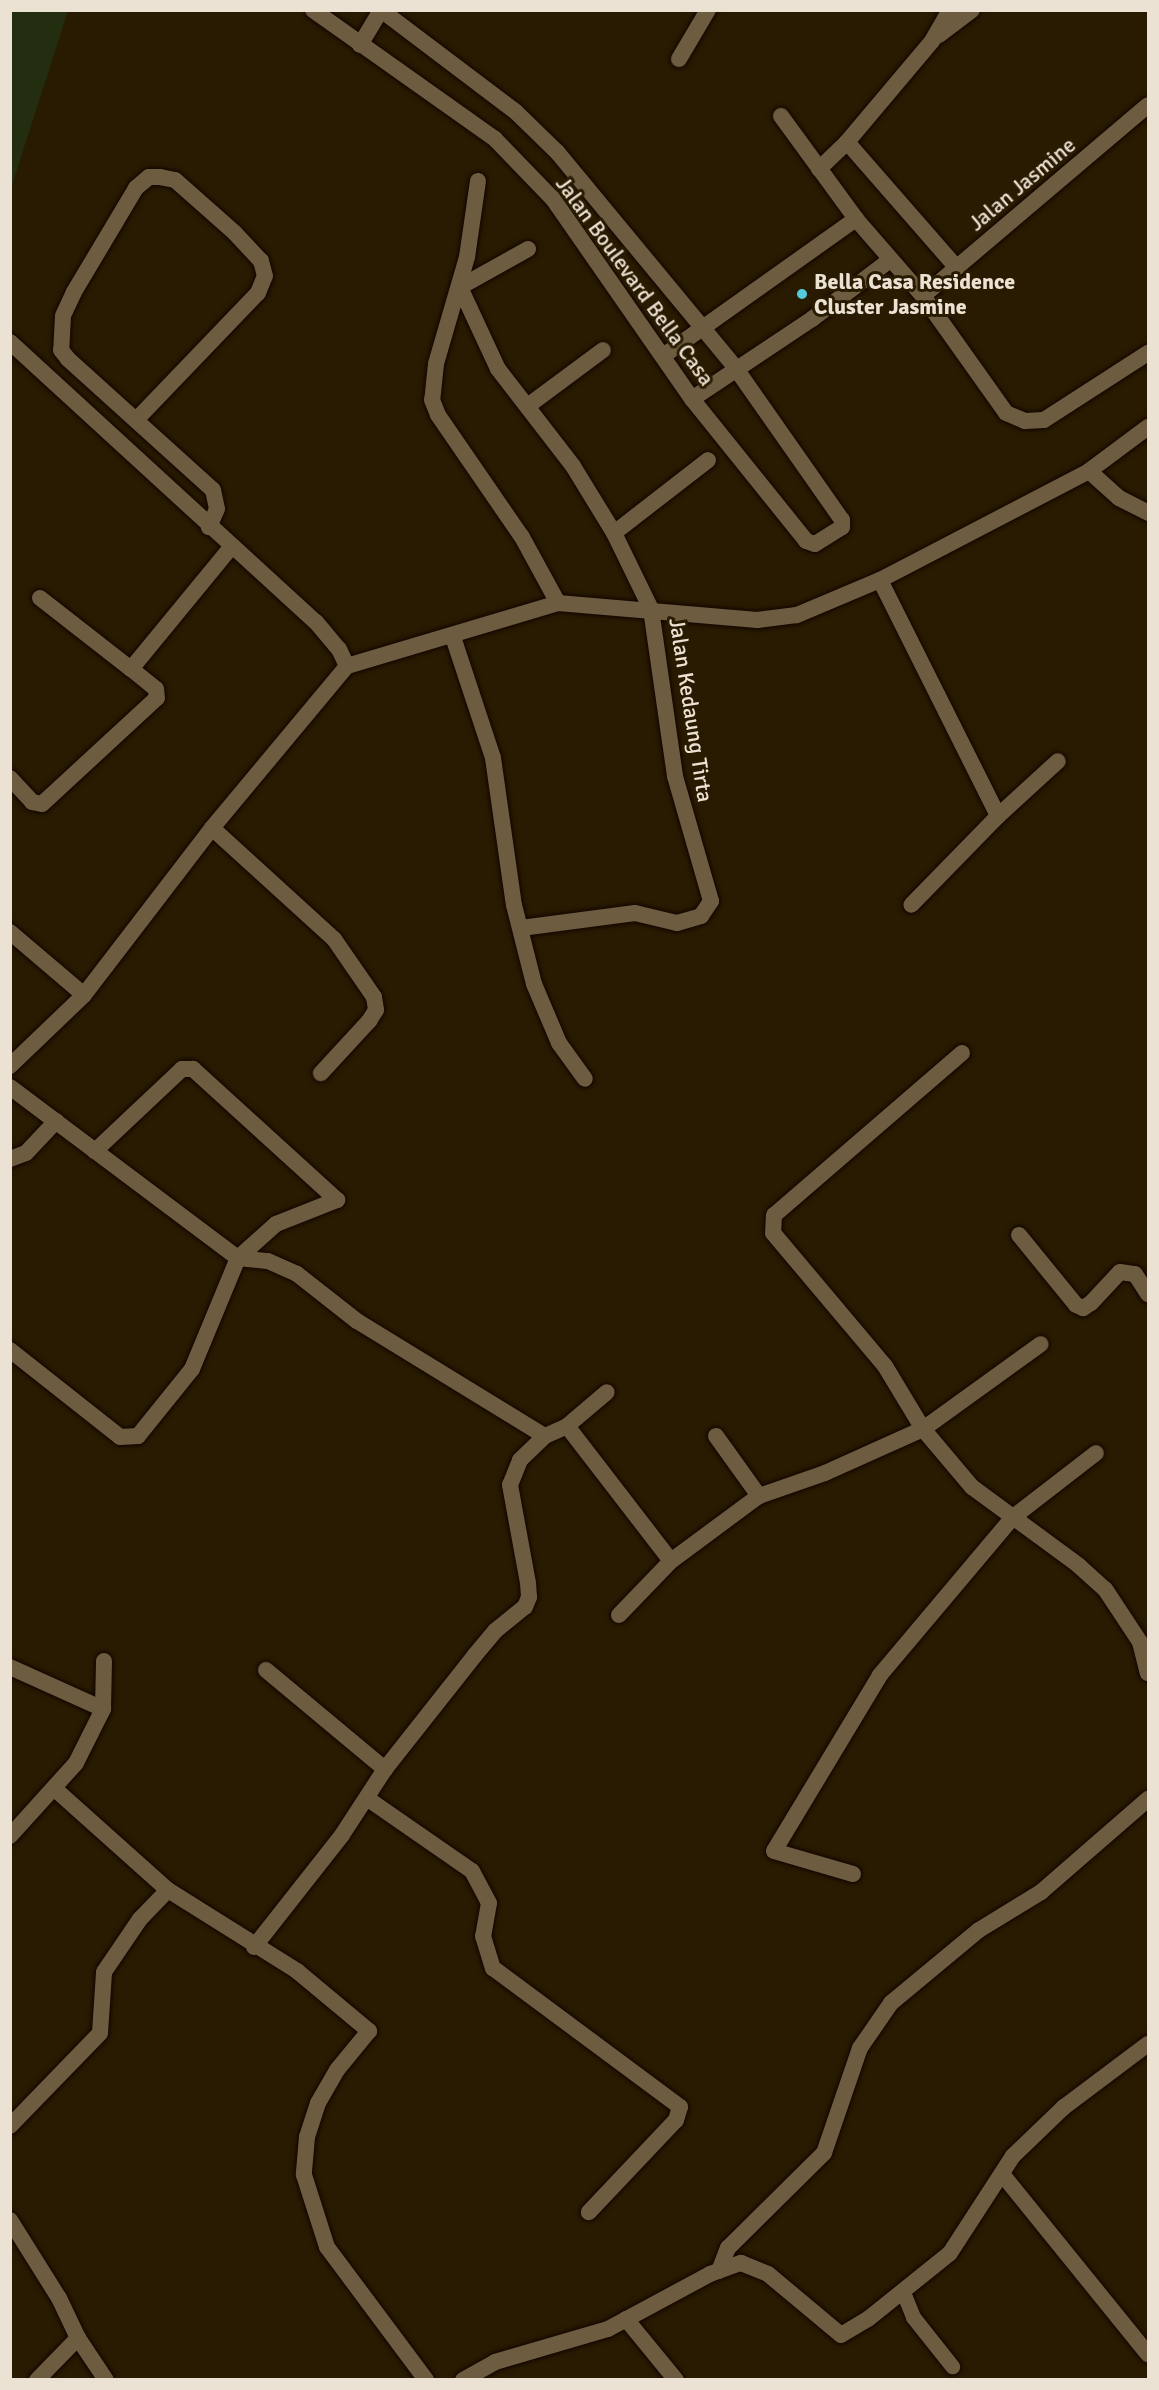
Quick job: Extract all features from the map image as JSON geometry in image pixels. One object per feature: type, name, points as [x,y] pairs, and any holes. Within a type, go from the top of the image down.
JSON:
[{"type":"street","points":[[679,59],[708,10]]},
{"type":"street","points":[[819,169],[847,142],[932,41],[950,10]]},
{"type":"street","points":[[932,41],[972,10]]},
{"type":"street","points":[[360,45],[381,11]]},
{"type":"street","name":"Jalan Boulevard Bella Casa","points":[[323,13],[360,45],[494,138],[553,200],[692,399],[806,541],[815,544],[842,527],[842,520],[703,325],[532,128],[381,11]]},
{"type":"street","name":"Jalan Jasmine","points":[[923,296],[1149,105]]},
{"type":"street","points":[[781,116],[856,219],[923,296],[1006,413],[1025,422],[1044,420],[1149,353]]},
{"type":"street","points":[[847,142],[957,268]]},
{"type":"street","points":[[136,420],[258,293],[265,276],[261,261],[235,233],[175,180],[160,177],[149,177],[136,188],[74,292],[60,333],[61,350],[68,360],[213,490],[217,509],[209,527]]},
{"type":"street","points":[[478,181],[460,287],[436,364],[432,400],[444,425],[522,537],[558,603]]},
{"type":"street","points":[[663,356],[703,325],[856,219]]},
{"type":"street","points":[[460,287],[528,249]]},
{"type":"street","points":[[692,399],[735,367],[812,319],[890,260]]},
{"type":"street","points":[[460,287],[498,369],[529,405],[614,533],[651,609]]},
{"type":"street","points":[[10,342],[106,433],[316,622],[339,649],[347,666],[212,828],[84,995],[32,1049],[10,1066]]},
{"type":"street","points":[[529,405],[603,350]]},
{"type":"street","name":"Jalan Kedaung Tirta","points":[[347,666],[453,637],[558,603],[651,609],[756,620],[787,617],[880,580],[1089,471],[1149,427]]},
{"type":"street","points":[[614,533],[708,460]]},
{"type":"street","points":[[1089,471],[1119,498],[1149,513]]},
{"type":"street","points":[[131,669],[232,546]]},
{"type":"street","points":[[880,580],[998,816]]},
{"type":"street","points":[[10,778],[32,802],[42,804],[157,698],[156,689],[40,598]]},
{"type":"street","name":"Jalan Kedaung Tirta","points":[[521,928],[634,913],[677,923],[708,910],[711,901],[675,776],[651,609]]},
{"type":"street","points":[[453,637],[493,758],[521,928],[548,1021],[585,1079]]},
{"type":"street","points":[[911,905],[998,816],[1058,761]]},
{"type":"street","points":[[212,828],[334,939],[374,997],[376,1010],[369,1021],[321,1073]]},
{"type":"street","points":[[10,932],[84,995]]},
{"type":"street","points":[[962,1053],[782,1208],[771,1225],[772,1233],[885,1366],[923,1429],[972,1487],[1078,1565],[1105,1589],[1136,1634],[1149,1673]]},
{"type":"street","points":[[10,1350],[120,1437],[132,1439],[146,1431],[192,1369],[238,1258],[276,1224],[338,1200],[193,1069],[182,1069],[95,1150]]},
{"type":"street","points":[[10,1087],[238,1258],[268,1261],[297,1274],[357,1321],[545,1436]]},
{"type":"street","points":[[10,1159],[26,1153],[56,1121]]},
{"type":"street","points":[[1019,1235],[1076,1305],[1083,1308],[1091,1303],[1120,1272],[1135,1274],[1149,1294]]},
{"type":"street","points":[[619,1615],[671,1561],[759,1496],[825,1473],[923,1429],[1041,1344]]},
{"type":"street","points":[[254,1947],[368,1799],[384,1768],[488,1639],[525,1607],[529,1597],[510,1485],[520,1460],[545,1436],[567,1425],[608,1392]]},
{"type":"street","points":[[567,1425],[671,1561]]},
{"type":"street","points":[[717,1436],[759,1496]]},
{"type":"street","points":[[854,1874],[774,1851],[880,1675],[1012,1518],[1096,1453]]},
{"type":"street","points":[[10,1836],[56,1790],[76,1763],[103,1709],[104,1661]]},
{"type":"street","points":[[10,1668],[103,1709]]},
{"type":"street","points":[[266,1670],[384,1768]]},
{"type":"street","points":[[56,1790],[168,1890],[321,1988],[369,2031],[337,2070],[318,2103],[307,2137],[304,2175],[327,2247],[426,2379]]},
{"type":"street","points":[[368,1799],[472,1871],[489,1902],[483,1936],[493,1968],[680,2107],[676,2120],[589,2212]]},
{"type":"street","points":[[719,2271],[728,2248],[824,2153],[860,2048],[891,2003],[980,1930],[1041,1892],[1149,1799]]},
{"type":"street","points":[[10,2126],[100,2033],[104,1972],[140,1919],[168,1890]]},
{"type":"street","points":[[463,2379],[488,2374],[608,2329],[719,2271],[741,2263],[754,2266],[841,2335],[903,2292],[950,2253],[1013,2156],[1064,2107],[1149,2044]]},
{"type":"street","points":[[1002,2174],[1149,2354]]},
{"type":"street","points":[[10,2220],[59,2298],[78,2338],[106,2379]]},
{"type":"street","points":[[626,2319],[676,2379]]},
{"type":"street","points":[[37,2379],[78,2338]]},
{"type":"lane","points":[[903,2292],[913,2317],[952,2366]]},
{"type":"green space","points":[[10,11],[68,11],[11,188]]},
{"type":"place","name":"Bella Casa Residence Cluster Jasmine","points":[[802,294]]}]
